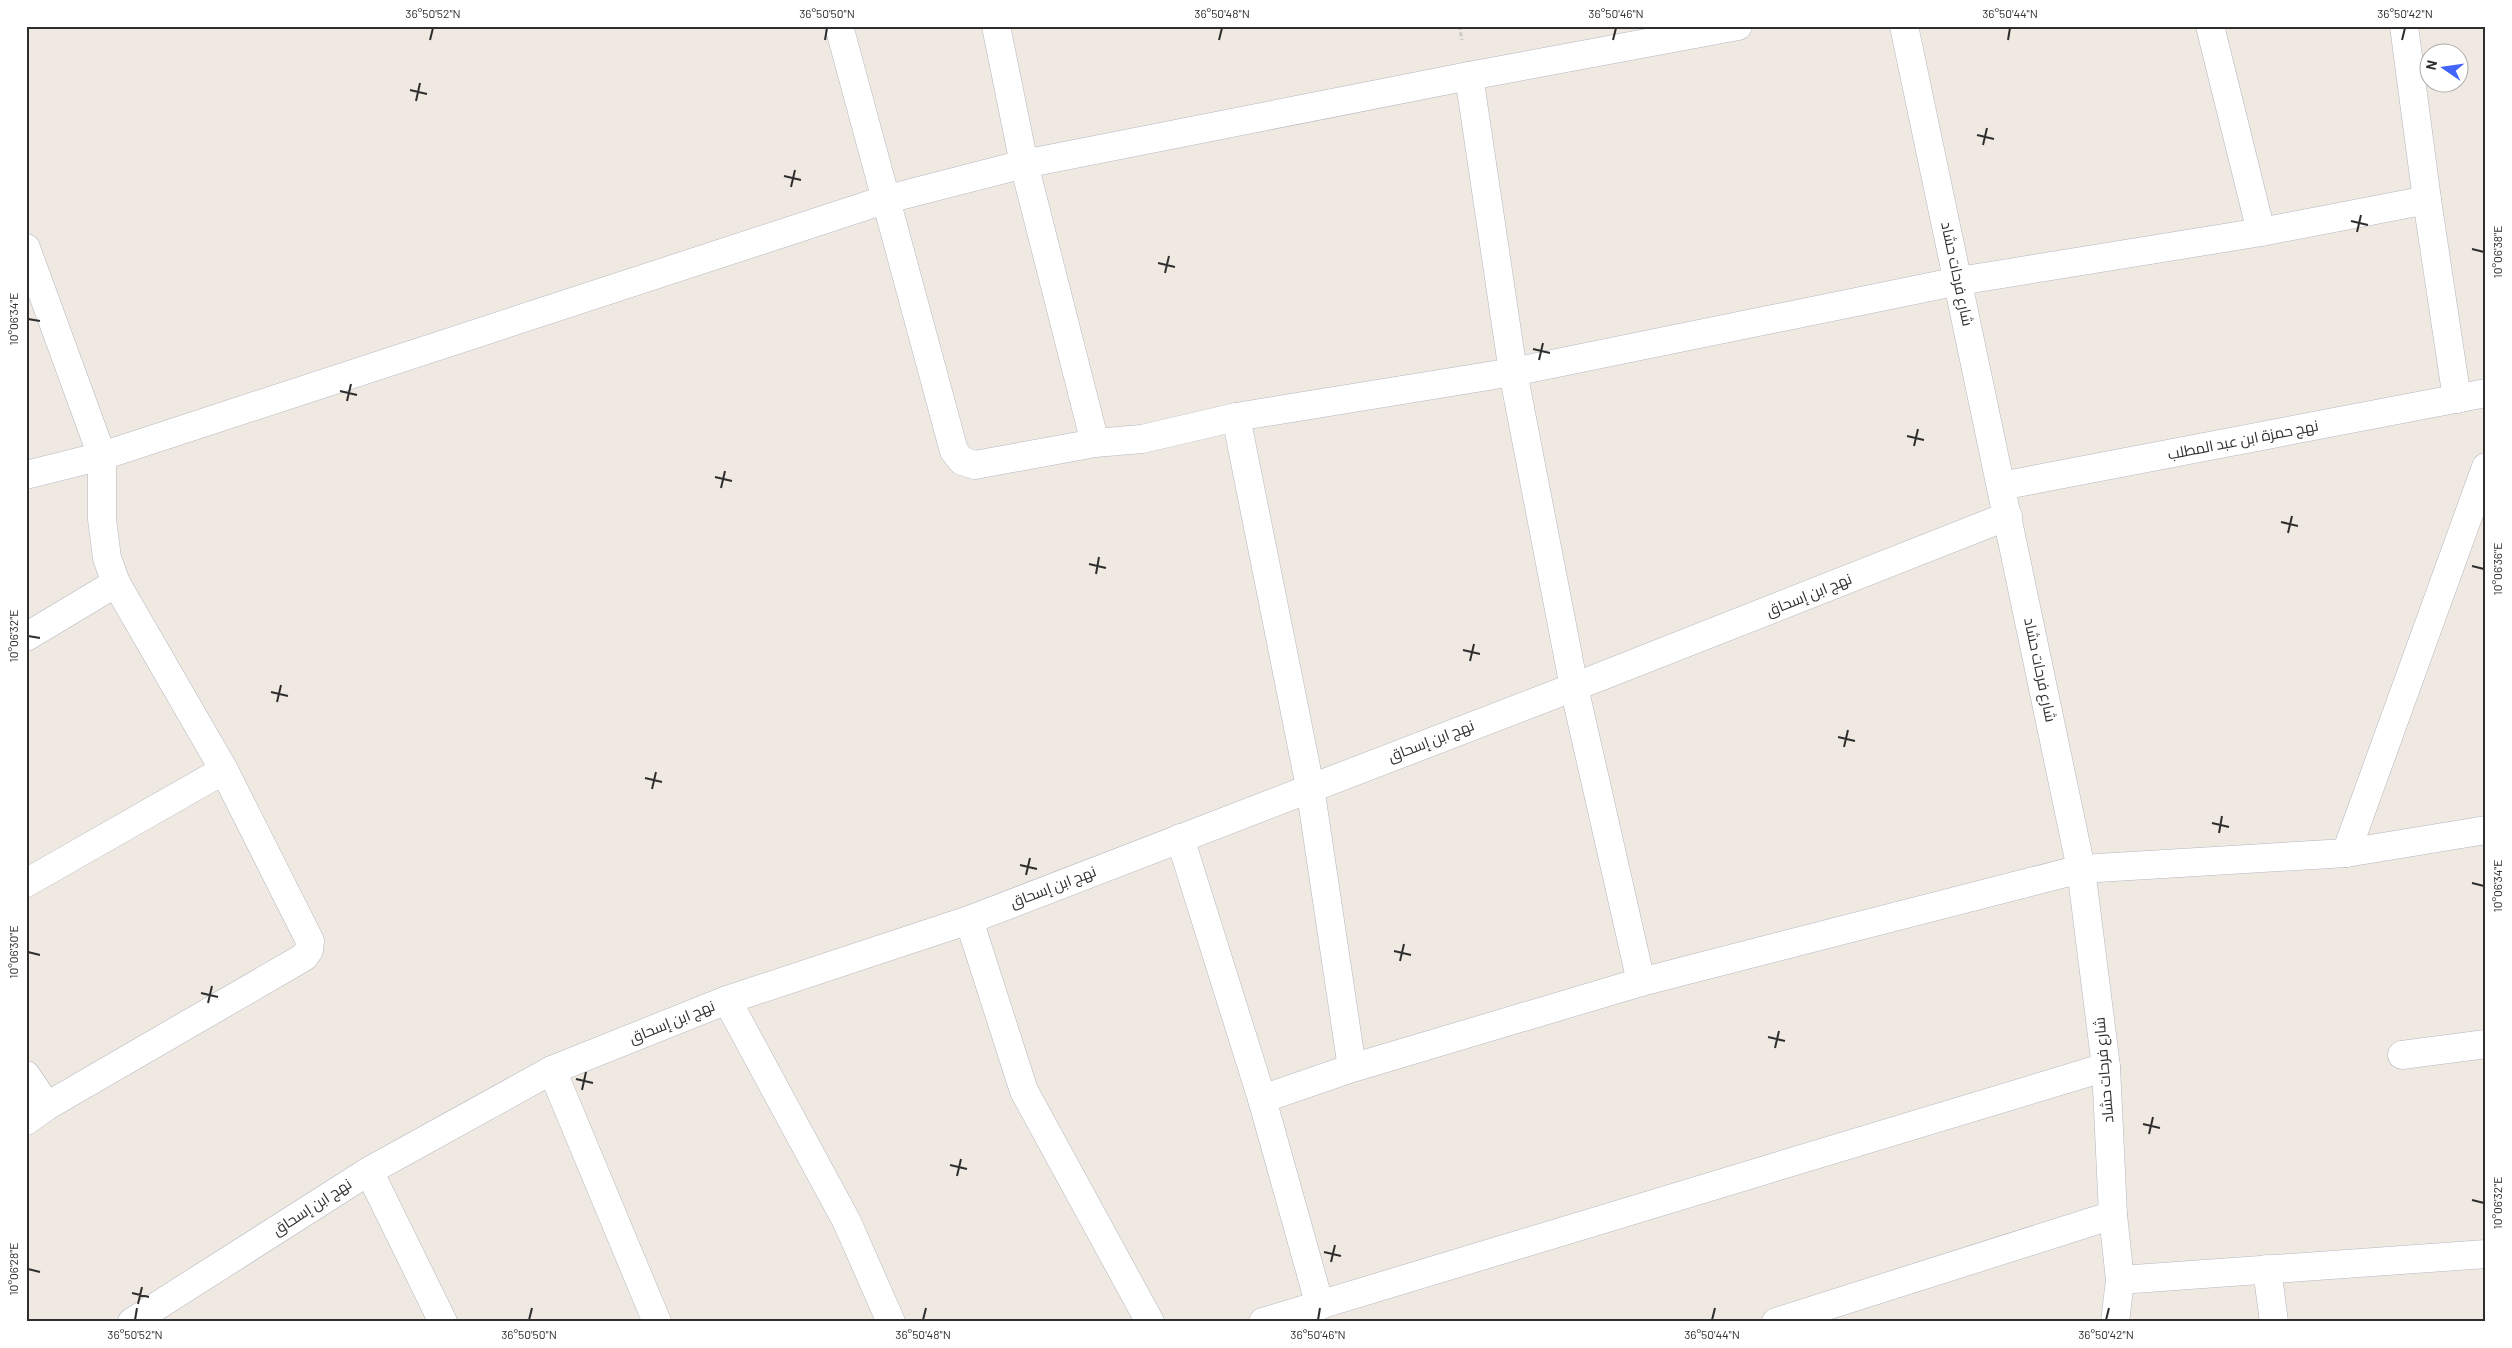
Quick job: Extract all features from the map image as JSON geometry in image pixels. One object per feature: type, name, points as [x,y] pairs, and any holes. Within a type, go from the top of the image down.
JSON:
[{"type":"street","points":[[839,26],[884,200],[954,451],[962,461],[975,465],[1095,443],[1142,439],[1236,416],[1513,372],[1959,281],[2261,232],[2427,200]]},
{"type":"street","points":[[996,26],[1024,164],[1095,443]]},
{"type":"street","points":[[26,475],[102,456],[884,200],[1024,164],[1470,76],[1738,26]]},
{"type":"street","name":"شارع فرحات حشاد","points":[[1904,26],[2081,870],[2106,1067],[2113,1215],[2120,1280],[2115,1322]]},
{"type":"street","points":[[2210,26],[2261,232]]},
{"type":"street","points":[[2404,26],[2427,200],[2457,399]]},
{"type":"street","points":[[1470,76],[1513,372],[1574,687],[1641,982]]},
{"type":"street","points":[[26,248],[102,456],[102,519],[107,558],[116,584],[224,770],[310,942],[309,950],[304,957],[37,1114],[26,1075]]},
{"type":"street","name":"نهج حمزة ابن عبد المطلب","points":[[2001,486],[2486,393]]},
{"type":"street","points":[[1236,416],[1310,787],[1352,1068]]},
{"type":"street","points":[[2346,852],[2486,467]]},
{"type":"street","name":"نهج ابن إسحاق","points":[[132,1322],[368,1171],[552,1070],[727,1000],[969,920],[1310,787],[1574,687],[2008,516]]},
{"type":"street","points":[[26,637],[116,584]]},
{"type":"street","points":[[26,883],[224,770]]},
{"type":"street","points":[[1262,1099],[1352,1068],[1641,982],[2081,870],[2346,852],[2486,830]]},
{"type":"street","points":[[1180,838],[1262,1099],[1320,1306]]},
{"type":"street","points":[[969,920],[1024,1092],[1150,1322]]},
{"type":"street","points":[[727,1000],[847,1222],[891,1322]]},
{"type":"street","points":[[2402,1055],[2486,1044]]},
{"type":"street","points":[[1263,1322],[2106,1067]]},
{"type":"street","points":[[552,1070],[656,1322]]},
{"type":"street","points":[[368,1171],[443,1322]]},
{"type":"street","points":[[1776,1322],[2113,1215]]},
{"type":"street","points":[[2120,1280],[2486,1254]]},
{"type":"street","points":[[2267,1270],[2274,1322]]}]
